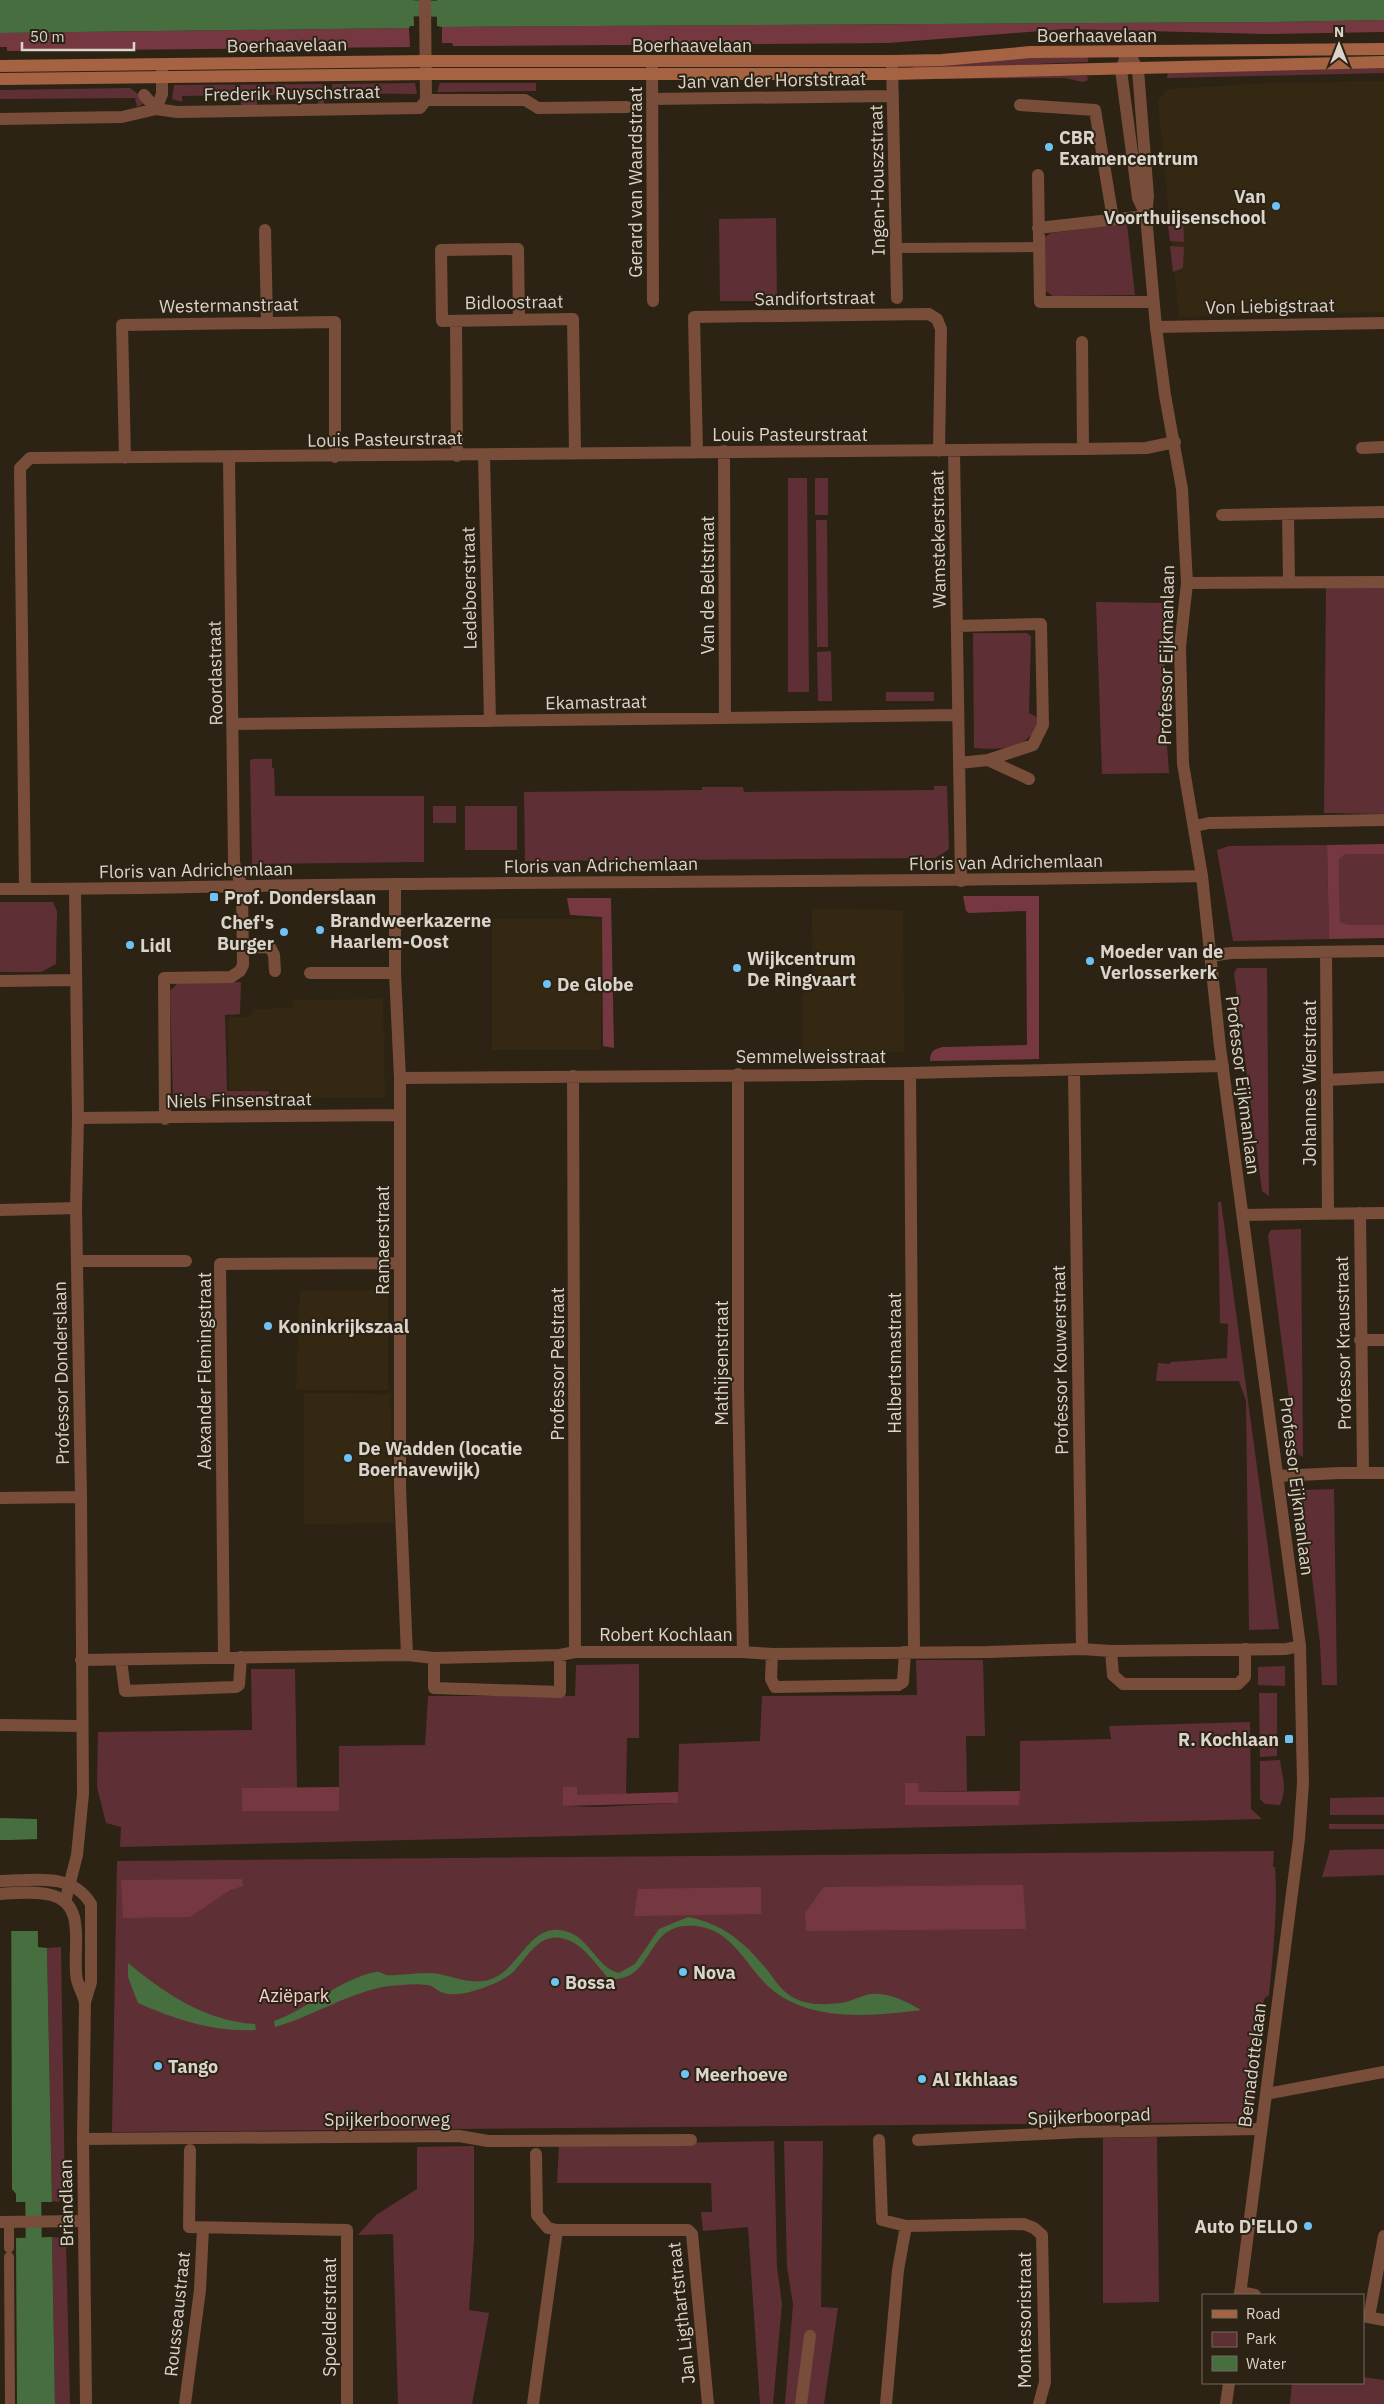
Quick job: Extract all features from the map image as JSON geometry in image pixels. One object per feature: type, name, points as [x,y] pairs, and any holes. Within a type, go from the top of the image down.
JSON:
[{"type":"main road","name":"Boerhaavelaan","points":[[892,68],[942,60],[1032,52],[1384,49]]},
{"type":"main road","name":"Boerhaavelaan","points":[[0,66],[162,64],[426,68],[1138,70],[1384,62]]},
{"type":"main road","name":"Boerhaavelaan","points":[[0,79],[162,78],[426,68]]},
{"type":"street","points":[[425,0],[426,100],[525,100],[538,108],[627,107]]},
{"type":"street","name":"Professor Eijkmanlaan","points":[[1128,51],[1138,70],[1148,196],[1146,216],[1153,302],[1165,395],[1182,489],[1187,583],[1180,647],[1183,764],[1202,876],[1223,1066],[1300,1646],[1303,1769],[1298,1839]]},
{"type":"street","name":"Professor Eijkmanlaan","points":[[1128,51],[1121,70],[1138,198],[1146,216]]},
{"type":"street","points":[[156,109],[162,94],[162,64]]},
{"type":"street","name":"Ingen-Houszstraat","points":[[892,68],[897,298]]},
{"type":"street","name":"Gerard van Waardstraat","points":[[652,69],[653,301]]},
{"type":"street","points":[[144,95],[156,109]]},
{"type":"street","name":"Jan van der Horststraat","points":[[652,99],[893,96]]},
{"type":"street","name":"Frederik Ruyschstraat","points":[[156,109],[177,112],[401,109],[420,108],[426,100]]},
{"type":"street","points":[[1020,105],[1095,110],[1113,219]]},
{"type":"street","points":[[0,119],[122,117],[156,109]]},
{"type":"street","points":[[1038,175],[1040,302],[1153,302]]},
{"type":"street","points":[[1038,228],[1146,216]]},
{"type":"street","points":[[265,230],[267,322]]},
{"type":"street","points":[[896,248],[1039,247]]},
{"type":"street","points":[[456,320],[442,321],[441,250],[518,248],[519,319]]},
{"type":"street","name":"Sandifortstraat","points":[[697,452],[694,317],[929,314],[937,319],[941,328],[939,451]]},
{"type":"street","name":"Bidloostraat","points":[[457,456],[456,320],[573,318],[575,453]]},
{"type":"street","name":"Westermanstraat","points":[[125,458],[122,324],[267,322],[335,322],[335,457]]},
{"type":"street","name":"Von Liebigstraat","points":[[1156,327],[1384,323]]},
{"type":"street","points":[[1082,342],[1083,449]]},
{"type":"street","name":"Louis Pasteurstraat","points":[[26,889],[20,468],[30,458],[457,456],[724,451],[954,451],[1146,448],[1174,442]]},
{"type":"street","points":[[1362,448],[1384,447]]},
{"type":"street","name":"Van de Beltstraat","points":[[724,451],[725,718]]},
{"type":"street","name":"Wamstekerstraat","points":[[954,451],[961,881]]},
{"type":"street","name":"Ledeboerstraat","points":[[484,455],[490,721]]},
{"type":"street","name":"Roordastraat","points":[[165,1118],[164,978],[231,977],[240,971],[243,965],[242,887],[234,863],[229,458]]},
{"type":"street","points":[[1222,515],[1384,512]]},
{"type":"street","points":[[1288,514],[1289,582]]},
{"type":"street","points":[[1187,583],[1384,582]]},
{"type":"street","name":"Wamstekerstraat","points":[[957,626],[1041,624],[1043,725],[1032,745],[988,760],[959,763]]},
{"type":"street","name":"Ekamastraat","points":[[233,724],[958,715]]},
{"type":"street","points":[[988,760],[1029,779]]},
{"type":"street","points":[[1195,826],[1209,823],[1384,820]]},
{"type":"street","name":"Floris van Adrichemlaan","points":[[0,888],[75,890],[395,884],[961,881],[1202,876]]},
{"type":"street","name":"Ramaerstraat","points":[[395,884],[400,1078],[401,1506],[407,1655]]},
{"type":"street","name":"Professor Donderslaan","points":[[65,1902],[77,1855],[83,1794],[81,1497],[76,1208],[78,1118],[75,890]]},
{"type":"street","points":[[243,948],[270,947],[274,955],[275,971]]},
{"type":"street","points":[[1210,956],[1231,953],[1384,951]]},
{"type":"street","name":"Johannes Wierstraat","points":[[1326,953],[1328,1213]]},
{"type":"street","points":[[310,973],[396,972]]},
{"type":"street","points":[[0,981],[76,980]]},
{"type":"street","name":"Semmelweisstraat","points":[[400,1078],[1074,1071],[1223,1066]]},
{"type":"street","name":"Professor Kouwerstraat","points":[[1074,1071],[1082,1649]]},
{"type":"street","name":"Halbertsmastraat","points":[[909,1652],[910,1073]]},
{"type":"street","name":"Mathijsenstraat","points":[[738,1074],[738,1387],[743,1652]]},
{"type":"street","name":"Professor Pelstraat","points":[[573,1076],[575,1652]]},
{"type":"street","points":[[1327,1080],[1384,1077]]},
{"type":"street","name":"Niels Finsenstraat","points":[[78,1118],[400,1115]]},
{"type":"street","points":[[0,1210],[76,1208]]},
{"type":"street","name":"Professor Krausstraat","points":[[1360,1213],[1363,1472]]},
{"type":"street","points":[[1243,1215],[1384,1213]]},
{"type":"street","name":"Alexander Flemingstraat","points":[[77,1261],[186,1260]]},
{"type":"street","name":"Alexander Flemingstraat","points":[[224,1657],[220,1264],[400,1262]]},
{"type":"street","points":[[1360,1340],[1384,1340]]},
{"type":"street","points":[[1278,1476],[1363,1472],[1384,1473]]},
{"type":"street","points":[[0,1498],[81,1497]]},
{"type":"street","name":"Robert Kochlaan","points":[[81,1660],[407,1655],[434,1658],[560,1655],[575,1652],[743,1652],[772,1654],[1082,1649],[1111,1651],[1245,1649],[1300,1646]]},
{"type":"street","points":[[1111,1651],[1113,1675],[1123,1684],[1238,1684],[1244,1677],[1245,1649]]},
{"type":"street","points":[[772,1654],[771,1679],[775,1686],[784,1686],[898,1684],[903,1682],[909,1652]]},
{"type":"street","points":[[434,1658],[434,1688],[560,1692],[560,1655]]},
{"type":"street","points":[[120,1660],[125,1691],[236,1687],[240,1684],[241,1657]]},
{"type":"street","points":[[0,1726],[82,1726]]},
{"type":"street","name":"Bernadottelaan","points":[[1240,2294],[1298,1839]]},
{"type":"street","points":[[4,1887],[40,1880],[70,1883]]},
{"type":"street","name":"Briandlaan","points":[[70,1883],[85,1894],[91,1904],[92,1918],[91,1982],[85,2002],[82,2139],[86,2404]]},
{"type":"street","points":[[4,1887],[58,1897],[65,1902]]},
{"type":"street","name":"Briandlaan","points":[[65,1902],[70,1906],[76,1919],[77,1979],[85,2002]]},
{"type":"street","points":[[1266,2094],[1384,2072]]},
{"type":"street","name":"Spijkerboorpad","points":[[918,2140],[1080,2132],[1261,2129]]},
{"type":"street","name":"Spijkerboorweg","points":[[82,2139],[459,2136],[488,2142],[691,2140]]},
{"type":"street","points":[[879,2140],[882,2220],[906,2226],[898,2270],[886,2404]]},
{"type":"street","name":"Rousseaustraat","points":[[185,2404],[200,2290],[203,2228],[189,2227],[190,2150]]},
{"type":"street","points":[[533,2404],[557,2230],[548,2228],[537,2215],[536,2154]]},
{"type":"street","points":[[10,2404],[9,2252],[7,2222],[84,2221]]},
{"type":"street","name":"Montessoristraat","points":[[906,2226],[1024,2224],[1034,2228],[1042,2235],[1045,2382],[1039,2404]]},
{"type":"street","name":"Spoelderstraat","points":[[203,2228],[347,2230],[347,2404]]},
{"type":"street","name":"Jan Ligthartstraat","points":[[557,2230],[688,2230],[692,2234],[708,2404]]},
{"type":"street","points":[[1384,2236],[1366,2316],[1384,2320]]},
{"type":"street","points":[[801,2404],[810,2336]]},
{"type":"street","points":[[1226,2404],[1229,2384]]},
{"type":"shaded area","points":[[1384,20],[1384,32],[1265,34],[1065,29],[888,43],[453,46],[452,43],[442,43],[442,27]]},
{"type":"shaded area","points":[[409,28],[410,47],[7,51],[7,47],[0,47],[0,33]]},
{"type":"shaded area","name":"Van Voorthuijsenschool","points":[[1384,82],[1384,312],[1179,317],[1158,101],[1168,89],[1270,83]]},
{"type":"shaded area","points":[[1384,844],[1384,854],[1346,854],[1339,859],[1340,922],[1350,925],[1384,925],[1384,938],[1329,939],[1327,845]]},
{"type":"shaded area","points":[[963,896],[1039,896],[1039,1059],[930,1061],[933,1051],[943,1047],[1027,1045],[1026,911],[969,913],[966,911]]},
{"type":"shaded area","points":[[567,898],[611,898],[614,1048],[603,1046],[602,917],[570,915]]},
{"type":"shaded area","points":[[812,909],[903,910],[904,1052],[803,1055],[802,993],[813,992]]},
{"type":"shaded area","name":"De Globe","points":[[492,919],[602,919],[601,1050],[492,1050]]},
{"type":"shaded area","points":[[383,999],[385,1098],[279,1098],[279,1090],[229,1090],[228,1017],[251,1017],[252,1009],[292,1008],[293,1000]]},
{"type":"shaded area","points":[[388,1290],[388,1390],[296,1390],[300,1291]]},
{"type":"shaded area","name":"De Wadden (locatie Boerhavewijk)","points":[[304,1393],[390,1394],[394,1523],[304,1524]]},
{"type":"shaded area","points":[[905,1783],[918,1783],[919,1792],[1020,1791],[1019,1805],[905,1805]]},
{"type":"shaded area","points":[[339,1787],[339,1811],[242,1811],[242,1788]]},
{"type":"shaded area","points":[[563,1787],[577,1787],[577,1795],[678,1792],[678,1803],[563,1806]]},
{"type":"shaded area","points":[[242,1879],[243,1886],[230,1890],[190,1917],[123,1918],[121,1880]]},
{"type":"shaded area","points":[[1023,1885],[1026,1929],[806,1931],[805,1913],[824,1887]]},
{"type":"shaded area","points":[[761,1887],[761,1914],[634,1916],[638,1889]]},
{"type":"green space","points":[[1088,55],[1088,62],[913,69],[913,66],[1021,56]]},
{"type":"green space","points":[[1384,66],[1384,73],[1167,78],[1168,73]]},
{"type":"green space","points":[[1087,76],[1088,80],[1083,82],[1065,78],[922,79],[921,77]]},
{"type":"green space","points":[[415,83],[417,94],[332,93],[332,84]]},
{"type":"green space","points":[[440,83],[536,83],[536,91],[437,92]]},
{"type":"green space","points":[[324,84],[324,105],[318,105],[318,95],[257,95],[257,108],[241,106],[241,95],[182,96],[182,102],[172,99],[174,85]]},
{"type":"green space","points":[[130,88],[142,97],[143,104],[137,107],[135,98],[0,99],[0,90]]},
{"type":"green space","points":[[776,218],[777,301],[720,301],[719,219]]},
{"type":"green space","points":[[1167,219],[1183,220],[1184,242],[1170,241]]},
{"type":"green space","points":[[1127,224],[1135,295],[1053,296],[1046,291],[1043,238],[1051,233]]},
{"type":"green space","points":[[1170,246],[1184,247],[1183,268],[1173,272]]},
{"type":"green space","points":[[788,478],[807,478],[809,692],[788,692]]},
{"type":"green space","points":[[815,478],[828,478],[828,515],[815,515]]},
{"type":"green space","points":[[816,520],[827,520],[828,647],[817,647]]},
{"type":"green space","points":[[1384,587],[1384,814],[1324,813],[1326,588]]},
{"type":"green space","points":[[1096,602],[1164,603],[1165,718],[1169,773],[1102,774]]},
{"type":"green space","points":[[973,633],[1027,633],[1031,636],[1029,713],[1041,719],[1030,736],[1014,746],[995,749],[974,748]]},
{"type":"green space","points":[[831,651],[832,701],[818,701],[817,652]]},
{"type":"green space","points":[[886,692],[934,692],[934,701],[886,701]]},
{"type":"green space","points":[[253,759],[272,759],[275,796],[424,796],[424,862],[252,864],[250,761]]},
{"type":"green space","points":[[934,786],[947,786],[949,848],[935,858],[525,861],[524,792],[702,790],[702,787],[743,787],[744,792],[934,790]]},
{"type":"green space","points":[[433,806],[456,806],[456,823],[433,823]]},
{"type":"green space","points":[[465,806],[517,806],[517,850],[465,850]]},
{"type":"green space","points":[[1327,845],[1329,939],[1233,941],[1217,850],[1229,846]]},
{"type":"green space","points":[[1346,854],[1384,854],[1384,925],[1350,925],[1340,922],[1339,858]]},
{"type":"green space","points":[[0,902],[53,902],[57,911],[56,964],[41,972],[0,972]]},
{"type":"green space","points":[[1237,968],[1267,968],[1269,1196],[1262,1191],[1234,973]]},
{"type":"green space","points":[[241,982],[240,1014],[225,1015],[227,1091],[269,1091],[269,1099],[173,1099],[170,991],[178,983]]},
{"type":"green space","points":[[1218,1202],[1221,1202],[1279,1629],[1249,1630],[1246,1401],[1239,1381],[1156,1381],[1158,1363],[1169,1364],[1171,1362],[1227,1358],[1228,1324],[1220,1323]]},
{"type":"green space","points":[[1301,1229],[1303,1457],[1296,1453],[1268,1235],[1271,1230]]},
{"type":"green space","points":[[1334,1489],[1337,1685],[1322,1685],[1320,1643],[1302,1495],[1305,1490]]},
{"type":"green space","points":[[916,1660],[983,1660],[985,1736],[966,1736],[967,1791],[919,1792],[906,1805],[1020,1795],[1020,1741],[1111,1739],[1109,1726],[1250,1722],[1251,1809],[1262,1819],[120,1847],[121,1827],[106,1823],[97,1787],[98,1732],[252,1730],[251,1669],[295,1669],[297,1788],[242,1788],[242,1811],[339,1811],[339,1746],[425,1745],[428,1696],[575,1696],[576,1665],[639,1664],[639,1738],[627,1738],[626,1795],[577,1795],[563,1787],[563,1806],[598,1807],[678,1803],[679,1744],[760,1741],[762,1696],[917,1695]]},
{"type":"green space","points":[[1285,1666],[1285,1686],[1258,1685],[1258,1667]]},
{"type":"green space","points":[[1259,1693],[1277,1693],[1277,1756],[1260,1757]]},
{"type":"green space","points":[[1280,1760],[1284,1792],[1280,1805],[1265,1804],[1260,1799],[1260,1761]]},
{"type":"green space","points":[[1384,1797],[1384,1815],[1330,1815],[1330,1798]]},
{"type":"green space","points":[[1329,1824],[1384,1824],[1384,1829],[1329,1829]]},
{"type":"green space","points":[[1384,1849],[1384,1875],[1322,1877],[1330,1850]]},
{"type":"green space","name":"Aziëpark","points":[[1274,1851],[1273,1867],[1275,1867],[1276,1899],[1273,1947],[1269,1995],[1264,1999],[1252,2122],[112,2132],[117,1861]]},
{"type":"green space","points":[[61,1947],[65,2195],[58,2202],[52,2201],[47,1948]]},
{"type":"green space","points":[[1157,2137],[1159,2302],[1103,2303],[1103,2138]]},
{"type":"green space","points":[[774,2141],[777,2268],[782,2304],[773,2404],[760,2404],[748,2227],[703,2231],[701,2212],[712,2212],[711,2183],[557,2183],[559,2145]]},
{"type":"green space","points":[[784,2141],[823,2141],[821,2307],[838,2308],[824,2404],[785,2404],[793,2304],[787,2267]]},
{"type":"green space","points":[[474,2146],[474,2241],[469,2310],[489,2313],[472,2404],[398,2404],[393,2234],[358,2235],[376,2215],[417,2189],[417,2147]]},
{"type":"green space","points":[[52,2237],[62,2238],[66,2245],[70,2404],[55,2404]]},
{"type":"green space","points":[[1364,2377],[1384,2380],[1384,2404],[1290,2404],[1292,2384],[1364,2384]]},
{"type":"water","points":[[0,0],[413,0],[414,26],[409,28],[0,33]]},
{"type":"water","points":[[437,0],[1384,0],[1384,20],[442,27],[437,26]]},
{"type":"water","points":[[0,1818],[37,1819],[38,1947],[47,1948],[52,2202],[16,2202],[16,2194],[12,2189],[11,1840],[0,1840]]},
{"type":"water","points":[[688,1917],[712,1924],[733,1936],[751,1952],[782,1989],[800,2001],[813,2004],[833,2004],[877,1994],[898,1998],[921,2010],[865,2015],[845,2014],[808,2008],[791,2002],[765,1983],[731,1943],[709,1929],[695,1926],[678,1927],[666,1933],[658,1941],[644,1962],[635,1971],[624,1977],[609,1979],[588,1954],[576,1944],[569,1940],[553,1938],[539,1943],[508,1976],[478,1990],[449,1994],[423,1984],[389,1986],[360,1993],[275,2027],[274,2021],[351,1980],[376,1972],[386,1975],[436,1974],[467,1981],[491,1979],[509,1967],[531,1942],[549,1931],[569,1932],[578,1937],[603,1964],[610,1970],[619,1973],[635,1964],[659,1929]]},
{"type":"water","points":[[128,1963],[157,1985],[187,2004],[219,2018],[255,2024],[256,2030],[225,2029],[196,2024],[138,2003],[128,1977]]},
{"type":"water","points":[[52,2237],[55,2404],[17,2404],[16,2238]]},
{"type":"pier","points":[[40,1839],[40,1931],[11,1931],[10,1840]]},
{"type":"waterway","points":[[392,8],[458,9]]},
{"type":"waterway","points":[[33,2181],[34,2259]]},
{"type":"place","name":"CBR Examencentrum","points":[[1049,147]]},
{"type":"place","name":"Van Voorthuijsenschool","points":[[1276,206]]},
{"type":"place","name":"Prof. Donderslaan","points":[[214,897]]},
{"type":"place","name":"Brandweerkazerne Haarlem-Oost","points":[[320,930]]},
{"type":"place","name":"Chef's Burger","points":[[284,932]]},
{"type":"place","name":"Lidl","points":[[130,945]]},
{"type":"place","name":"Moeder van de Verlosserkerk","points":[[1090,961]]},
{"type":"place","name":"Wijkcentrum De Ringvaart","points":[[737,968]]},
{"type":"place","name":"De Globe","points":[[547,984]]},
{"type":"place","name":"Koninkrijkszaal","points":[[268,1326]]},
{"type":"place","name":"De Wadden (locatie Boerhavewijk)","points":[[348,1458]]},
{"type":"place","name":"R. Kochlaan","points":[[1289,1739]]},
{"type":"place","name":"Nova","points":[[683,1972]]},
{"type":"place","name":"Bossa","points":[[555,1982]]},
{"type":"place","name":"Tango","points":[[158,2066]]},
{"type":"place","name":"Meerhoeve","points":[[685,2074]]},
{"type":"place","name":"Al Ikhlaas","points":[[922,2079]]},
{"type":"place","name":"Auto D'ELLO","points":[[1308,2226]]}]
